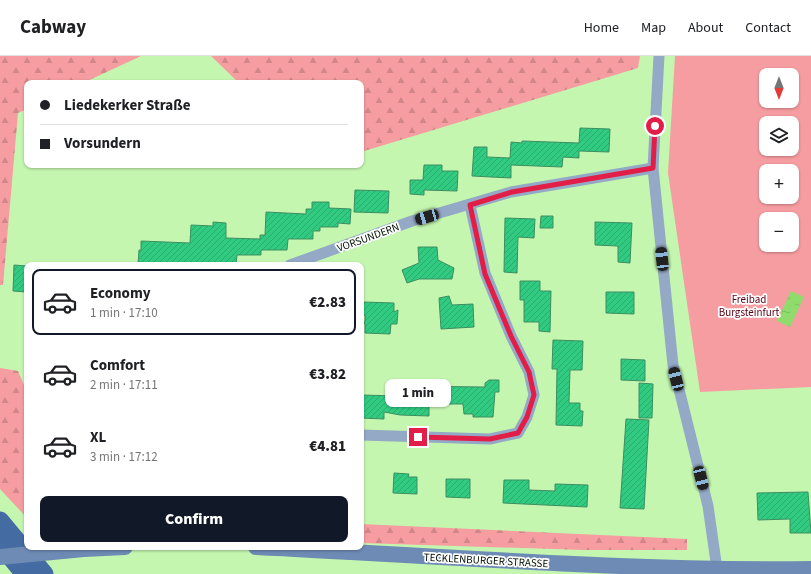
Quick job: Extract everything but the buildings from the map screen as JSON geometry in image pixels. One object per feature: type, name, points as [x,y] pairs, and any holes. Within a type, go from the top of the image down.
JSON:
[{"type":"highway","points":[[0,521],[24,550]]},
{"type":"highway","points":[[0,544],[25,574]]},
{"type":"highway","points":[[24,550],[44,574]]},
{"type":"main road","points":[[0,557],[74,550]]},
{"type":"main road","name":"TECKLENBURGER STRASSE","points":[[309,550],[590,566],[717,569],[811,569]]},
{"type":"street","points":[[659,56],[653,168],[673,365],[708,506],[717,569]]},
{"type":"street","name":"VORSUNDERN","points":[[298,262],[412,221],[512,192],[653,168]]},
{"type":"street","points":[[364,435],[490,439],[518,433],[527,417],[534,395],[529,372],[511,336],[485,274],[470,205]]},
{"type":"green space","points":[[0,56],[141,56],[89,80],[24,80],[24,110],[18,113],[3,285],[0,285]]},
{"type":"green space","points":[[211,56],[640,56],[638,68],[364,151],[364,80],[236,80]]},
{"type":"green space","name":"Freibad Burgsteinfurt","points":[[675,56],[811,56],[811,387],[700,392],[668,173]]},
{"type":"green space","points":[[0,368],[18,371],[24,385],[24,515],[0,489]]},
{"type":"green space","points":[[364,524],[687,539],[687,550],[584,550],[364,543]]},
{"type":"water","points":[[791,291],[804,297],[790,327],[777,321]]},
{"type":"route","points":[[418,437],[490,439],[518,433],[527,417],[534,395],[529,372],[511,336],[485,274],[470,205],[512,192],[653,168],[655,126]]}]
